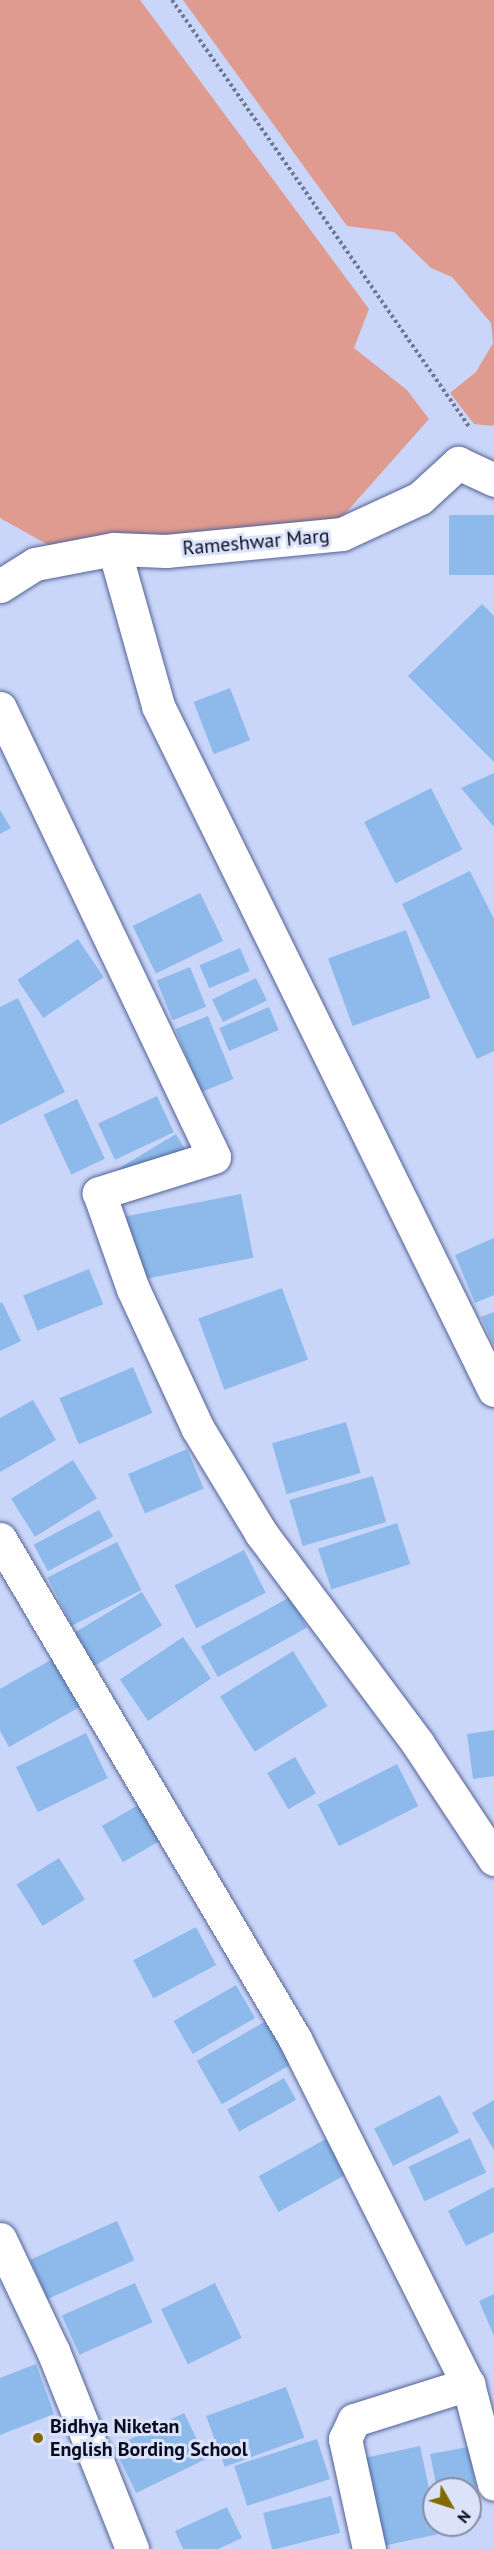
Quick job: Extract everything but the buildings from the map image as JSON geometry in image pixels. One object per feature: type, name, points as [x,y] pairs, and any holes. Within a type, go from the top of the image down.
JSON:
[{"type":"street","name":"Rameshwar Marg","points":[[0,586],[35,564],[114,549],[166,551],[342,534],[420,498],[458,463],[494,480]]},
{"type":"street","points":[[114,549],[158,706],[494,1390]]},
{"type":"street","points":[[0,708],[214,1157],[99,1192],[133,1289],[198,1430],[261,1533],[418,1744],[494,1859]]},
{"type":"street","points":[[0,1539],[295,2039],[468,2384],[494,2484]]},
{"type":"street","points":[[0,2239],[48,2341],[132,2549]]},
{"type":"street","points":[[369,2549],[345,2439],[354,2420],[468,2384]]},
{"type":"path","points":[[172,0],[473,433]]},
{"type":"shaded area","points":[[0,0],[140,0],[369,309],[354,348],[407,390],[429,419],[336,524],[52,547],[0,518]]},
{"type":"shaded area","points":[[183,0],[494,0],[494,424],[492,426],[474,424],[450,393],[476,372],[493,343],[491,323],[452,277],[431,268],[394,232],[347,226]]},
{"type":"place","name":"Bidhya Niketan English Bording School","points":[[38,2438]]}]
